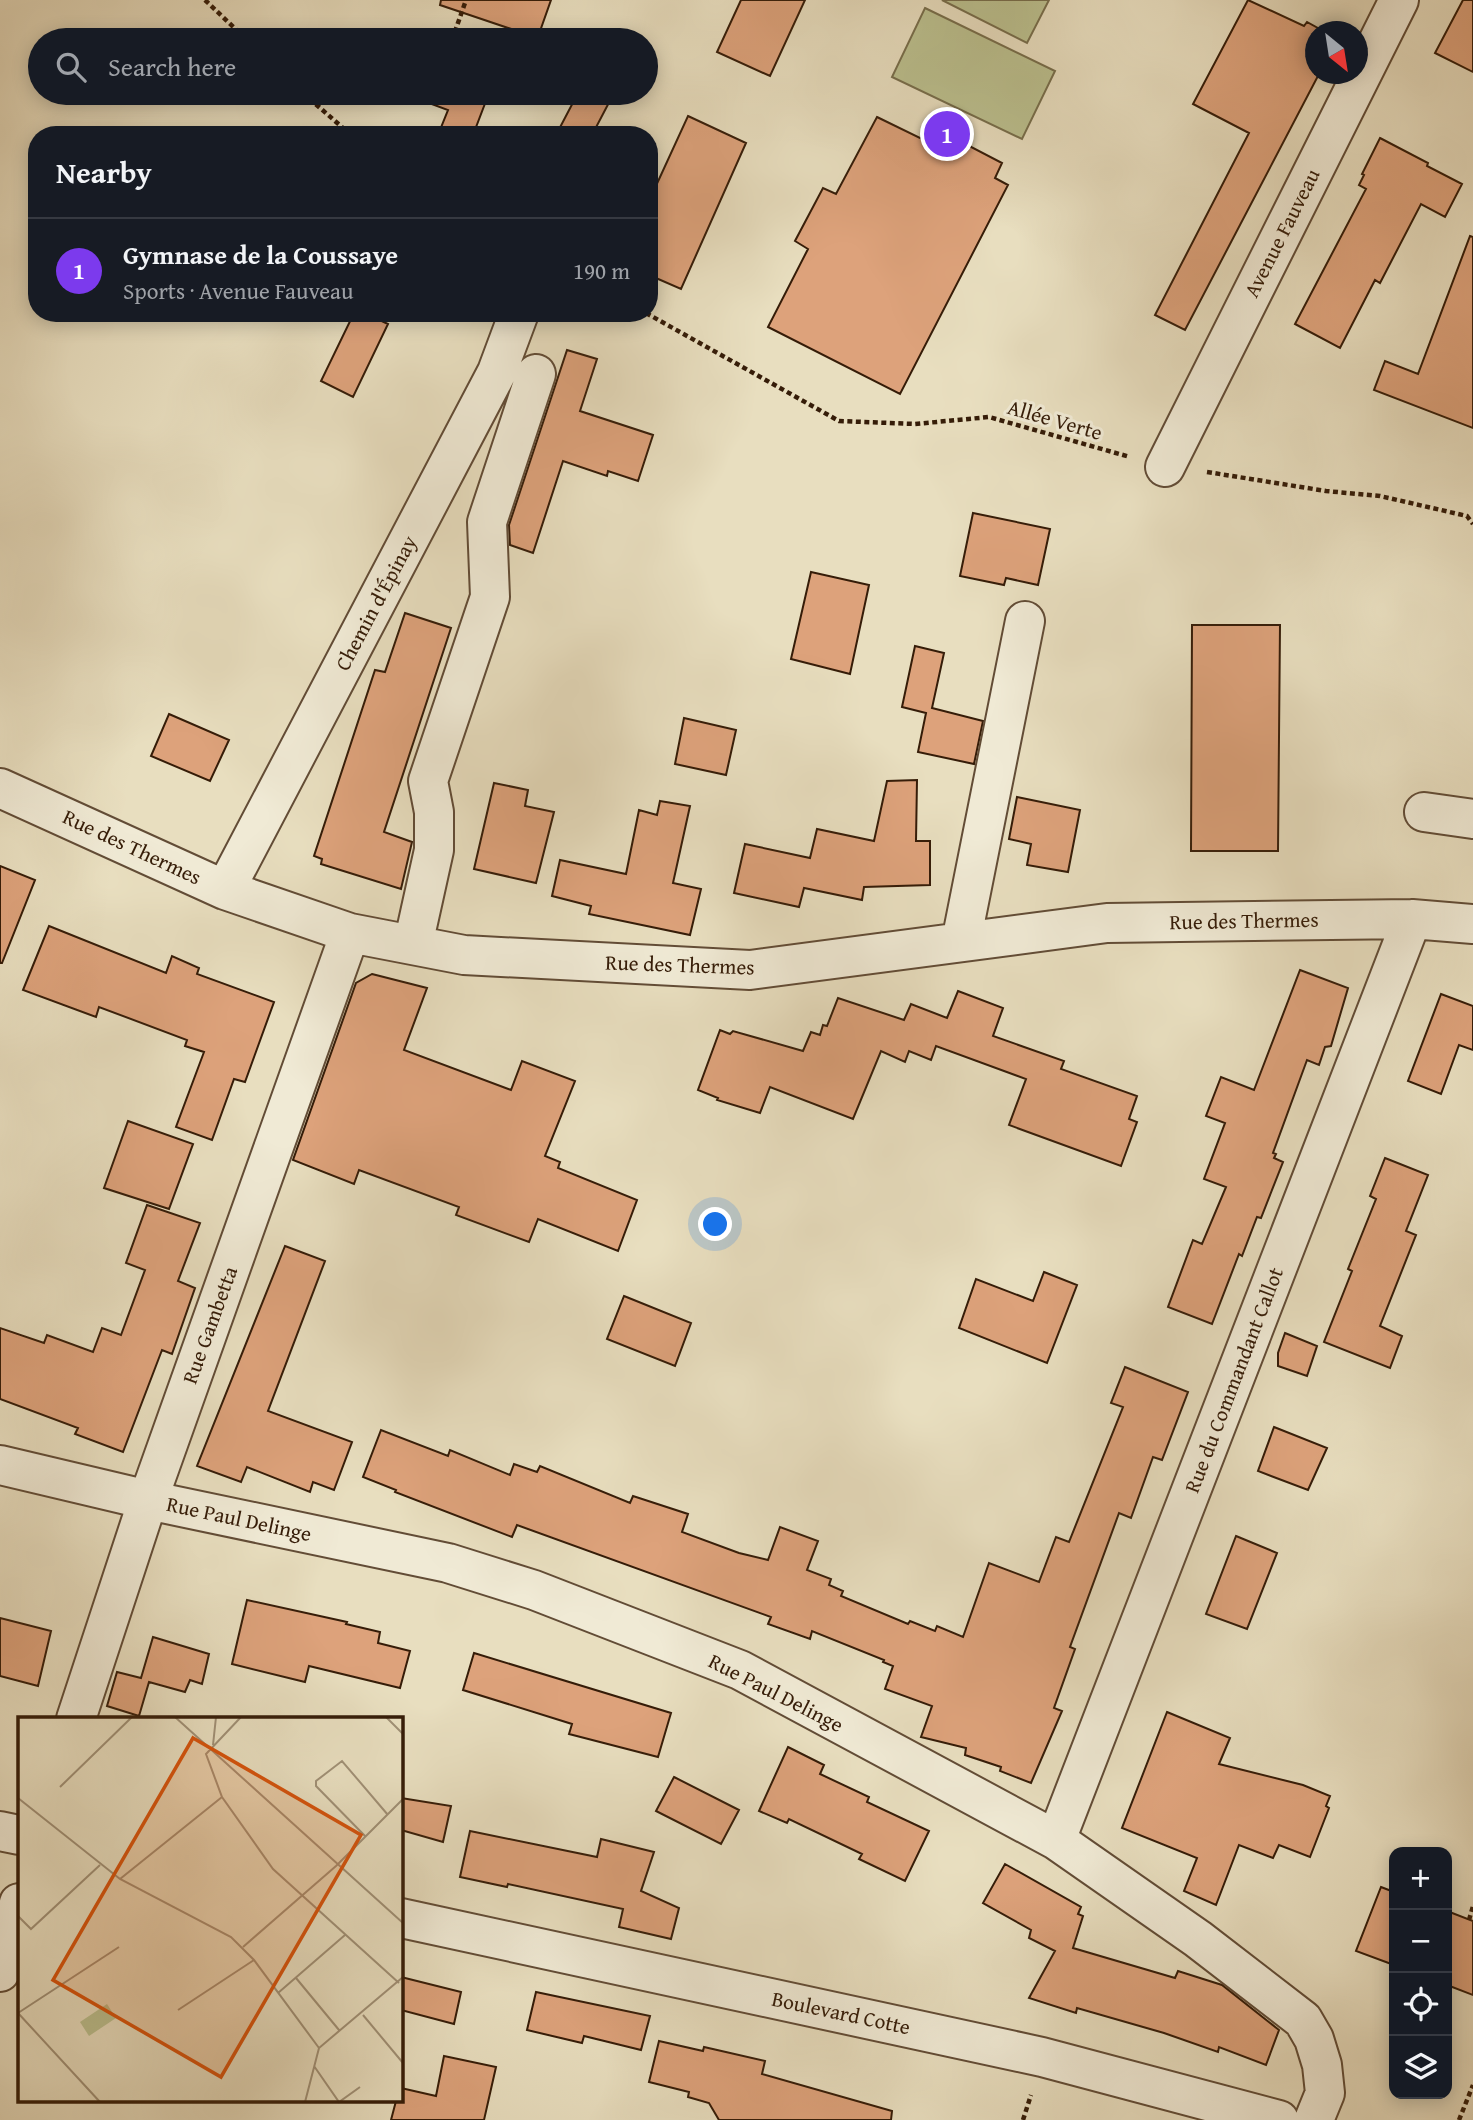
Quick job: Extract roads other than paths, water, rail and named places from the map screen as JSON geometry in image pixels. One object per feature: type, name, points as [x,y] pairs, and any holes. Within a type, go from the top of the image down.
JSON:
[{"type":"street","name":"Avenue Fauveau","points":[[1165,467],[1399,0]]},
{"type":"street","name":"Chemin d'Épinay","points":[[225,890],[497,372],[516,322]]},
{"type":"street","points":[[413,945],[434,850],[433,812],[428,781],[490,597],[487,522],[536,374]]},
{"type":"street","points":[[961,942],[1025,621]]},
{"type":"street","name":"Rue des Thermes","points":[[0,788],[225,890],[350,933],[464,956],[750,970],[1107,923],[1412,919],[1473,924]]},
{"type":"street","points":[[1424,812],[1473,820]]},
{"type":"street","name":"Rue du Commandant Callot","points":[[1056,1840],[1412,919]]},
{"type":"street","name":"Rue Gambetta","points":[[77,1717],[148,1500],[350,933]]},
{"type":"street","name":"Rue Paul Delinge","points":[[0,1465],[148,1500],[448,1563],[534,1590],[740,1670],[1056,1840],[1198,1939],[1303,2020],[1314,2039],[1322,2065],[1325,2093],[1314,2120]]},
{"type":"street","points":[[0,1831],[18,1835]]},
{"type":"street","points":[[0,1972],[18,1907]]},
{"type":"street","name":"Boulevard Cotte","points":[[402,1918],[1042,2057],[1279,2120]]},
{"type":"place","name":"Gymnase de la Coussaye","points":[[947,134]]}]
